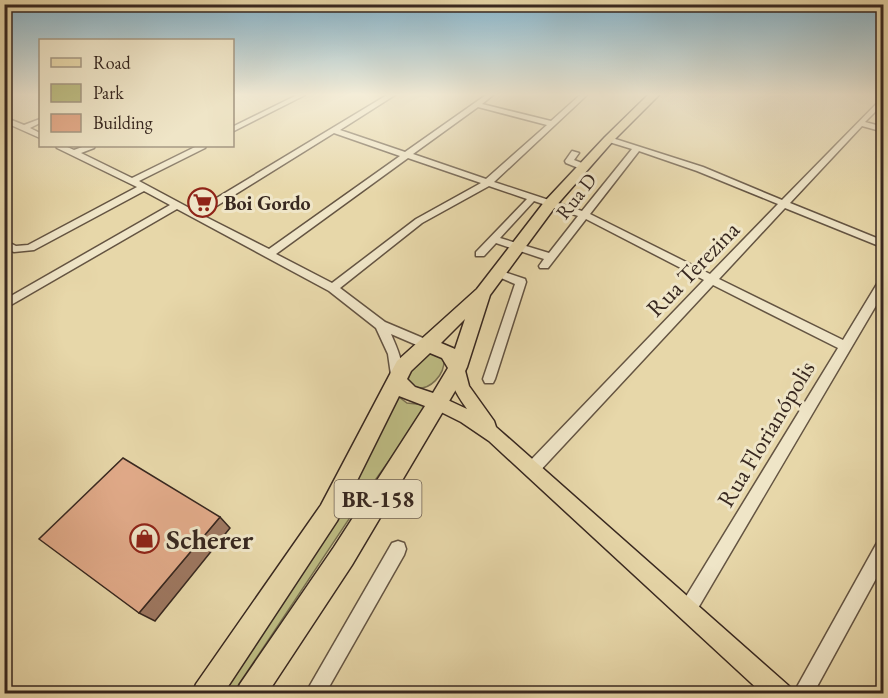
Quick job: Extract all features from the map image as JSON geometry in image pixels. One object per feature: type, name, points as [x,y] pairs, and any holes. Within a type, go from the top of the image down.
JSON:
[{"type":"highway","name":"BR-158","points":[[206,693],[329,513],[404,366],[483,293],[550,204],[621,128]]},
{"type":"highway","name":"BR-158","points":[[250,693],[343,556],[458,367],[483,293]]},
{"type":"highway","points":[[426,344],[448,353],[458,367]]},
{"type":"highway","points":[[396,378],[402,390],[412,396],[437,402]]},
{"type":"main road","points":[[458,367],[461,388],[495,436]]},
{"type":"main road","points":[[437,402],[467,417],[495,436],[781,693]]},
{"type":"street","points":[[24,128],[39,136]]},
{"type":"street","points":[[195,215],[340,128]]},
{"type":"street","points":[[269,254],[445,128]]},
{"type":"street","points":[[333,288],[419,221],[487,183],[548,128]]},
{"type":"street","name":"Rua Terezina","points":[[532,469],[856,128]]},
{"type":"street","points":[[335,131],[584,215],[844,346]]},
{"type":"street","points":[[609,139],[700,170],[884,245]]},
{"type":"street","points":[[62,147],[144,187],[333,288],[381,325],[426,344]]},
{"type":"street","points":[[74,153],[89,147]]},
{"type":"street","points":[[132,181],[200,147]]},
{"type":"street","name":"Rua D","points":[[518,247],[547,262],[637,148]]},
{"type":"street","points":[[575,153],[569,161],[584,167]]},
{"type":"street","points":[[4,243],[14,249],[30,248],[144,187]]},
{"type":"street","points":[[480,254],[532,198]]},
{"type":"street","points":[[4,305],[177,205]]},
{"type":"street","points":[[493,239],[518,247]]},
{"type":"street","points":[[489,379],[521,282],[498,273]]},
{"type":"street","name":"Rua Florianópolis","points":[[688,609],[884,282]]},
{"type":"street","points":[[381,325],[394,354],[396,378]]},
{"type":"street","points":[[802,693],[884,547]]},
{"type":"street","points":[[314,693],[398,549]]},
{"type":"green space","points":[[435,352],[444,359],[442,371],[431,384],[414,388],[408,380],[410,371],[428,353]]},
{"type":"green space","points":[[399,397],[407,403],[426,405],[233,693],[217,694],[347,498]]},
{"type":"building","name":"Scherer","points":[[123,458],[220,517],[139,613],[39,539]]},
{"type":"place","name":"Boi Gordo","points":[[203,203]]},
{"type":"place","name":"Scherer","points":[[145,539]]}]
